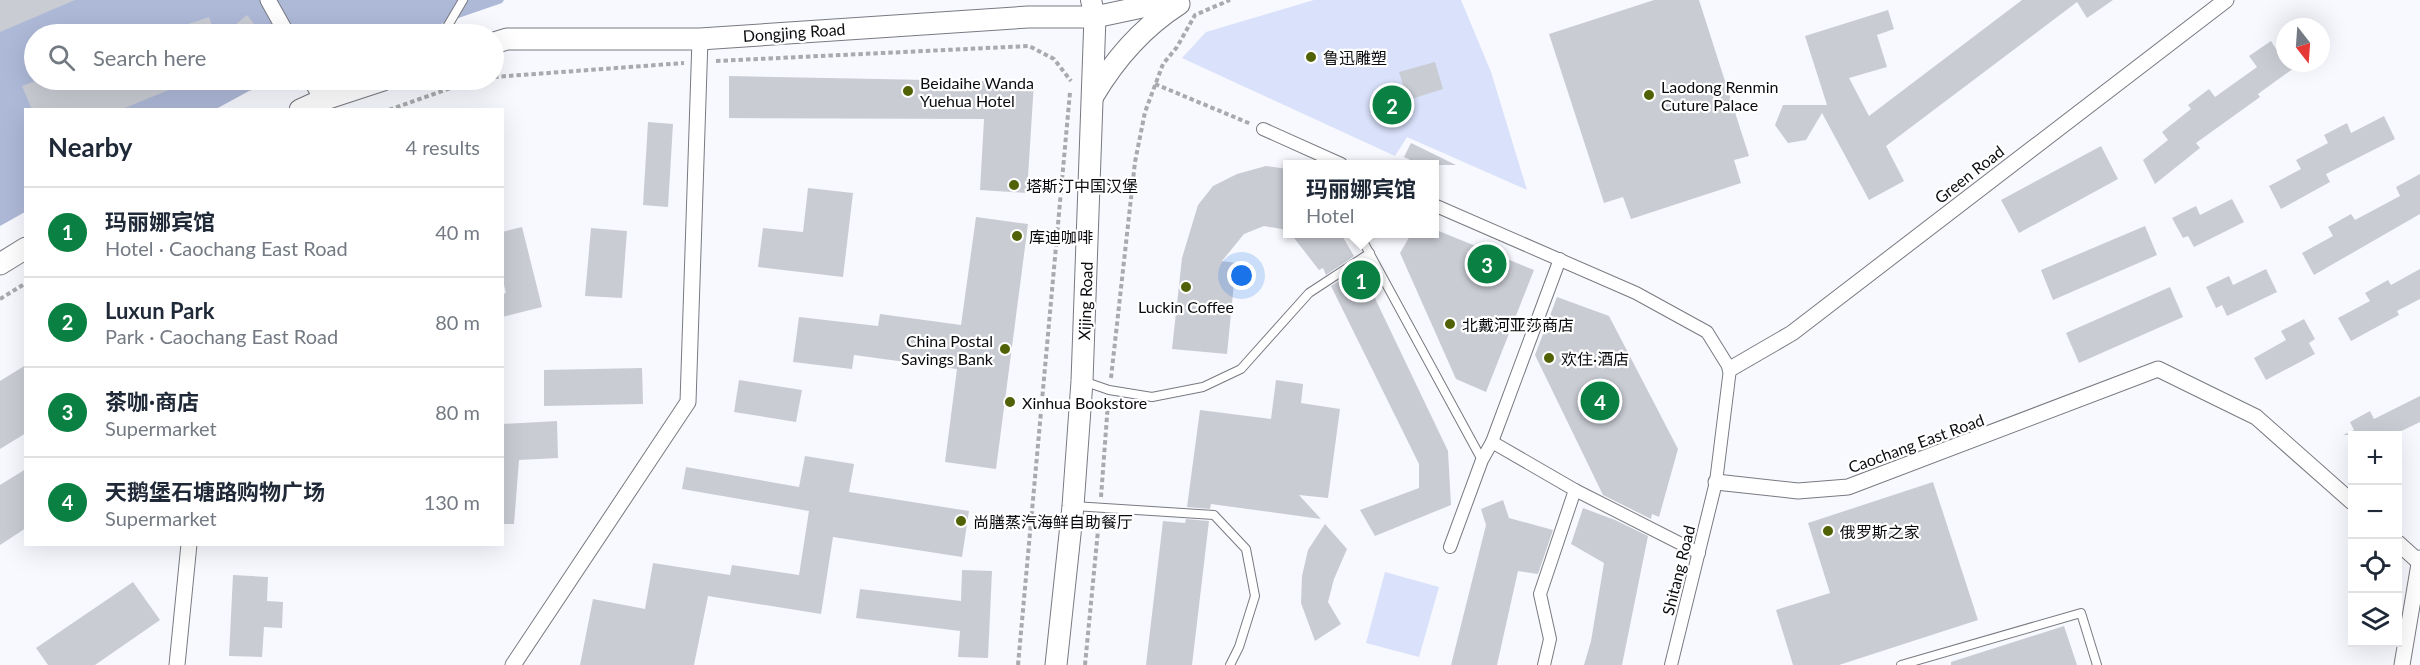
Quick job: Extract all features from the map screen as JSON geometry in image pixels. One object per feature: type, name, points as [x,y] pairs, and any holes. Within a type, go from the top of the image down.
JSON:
[{"type":"main road","points":[[1093,8],[1175,0]]},
{"type":"main road","points":[[1092,97],[1123,53],[1156,19],[1185,0]]},
{"type":"main road","name":"Dongjing Road","points":[[504,40],[700,39],[1028,17],[1093,8]]},
{"type":"main road","name":"Xijing Road","points":[[1056,665],[1073,506],[1082,381],[1093,8]]},
{"type":"main road","points":[[304,108],[353,90]]},
{"type":"main road","points":[[0,264],[24,249]]},
{"type":"street","points":[[268,0],[281,24]]},
{"type":"street","name":"Green Road","points":[[1730,369],[1792,333],[2226,0]]},
{"type":"street","points":[[513,665],[688,402],[700,39]]},
{"type":"street","points":[[316,90],[322,100]]},
{"type":"street","points":[[1263,129],[1330,160]]},
{"type":"street","points":[[1314,153],[1318,160]]},
{"type":"street","points":[[1439,207],[1636,293],[1707,332],[1730,369],[1716,482]]},
{"type":"street","points":[[1450,547],[1560,259]]},
{"type":"street","name":"Caochang East Road","points":[[1716,482],[1798,491],[1848,487],[2158,369],[2256,417],[2348,498]]},
{"type":"street","points":[[1492,442],[1575,490],[1699,553]]},
{"type":"street","name":"Shitang Road","points":[[1671,665],[1716,482]]},
{"type":"street","points":[[1544,665],[1550,639],[1540,594],[1575,490]]},
{"type":"street","points":[[177,665],[189,546]]},
{"type":"street","points":[[2402,547],[2420,560],[2402,665]]},
{"type":"lane","points":[[449,24],[463,0]]},
{"type":"lane","points":[[1361,238],[1482,460]]},
{"type":"lane","points":[[1082,381],[1109,390],[1152,397],[1203,387],[1241,369],[1309,293],[1370,253]]},
{"type":"lane","points":[[1073,506],[1214,515],[1246,549],[1255,596],[1239,647],[1230,665]]},
{"type":"lane","points":[[1900,665],[2081,613],[2097,665]]},
{"type":"path","points":[[1085,665],[1109,390],[1135,162],[1145,112],[1163,64],[1177,46],[1195,15],[1230,0]]},
{"type":"path","points":[[504,76],[699,62],[1029,46],[1054,59],[1072,79],[1018,665]]},
{"type":"path","points":[[1155,84],[1263,129]]},
{"type":"path","points":[[395,108],[445,90]]},
{"type":"path","points":[[0,299],[24,284]]},
{"type":"shaded area","points":[[0,0],[504,0],[502,3],[441,24],[24,24],[24,90],[252,90],[218,108],[24,108],[24,213],[0,226]]},
{"type":"shaded area","points":[[1314,0],[1461,0],[1491,72],[1527,190],[1407,137],[1395,156],[1182,58],[1206,32]]},
{"type":"shaded area","points":[[1385,572],[1439,587],[1419,657],[1366,643]]},
{"type":"building","points":[[0,0],[75,0],[0,32]]},
{"type":"building","name":"Laodong Renmin Cuture Palace","points":[[1654,0],[1699,0],[1749,156],[1734,160],[1741,183],[1631,219],[1623,197],[1604,203],[1549,34]]},
{"type":"building","points":[[2022,0],[2113,0],[2087,18],[2077,2],[1886,146],[1904,181],[1869,200],[1822,113],[1806,140],[1788,143],[1775,125],[1783,105],[1827,105],[1805,36],[1888,10],[1894,29],[1877,35],[1887,67],[1849,78],[1869,116]]},
{"type":"building","points":[[247,15],[254,24],[236,24]]},
{"type":"building","points":[[209,17],[211,24],[188,24]]},
{"type":"building","points":[[2271,41],[2276,49],[2276,72],[2289,72],[2258,94],[2260,97],[2196,143],[2200,148],[2155,184],[2143,160],[2168,140],[2162,132],[2191,109],[2188,105],[2209,89],[2215,97],[2257,67],[2249,56]]},
{"type":"building","points":[[1435,62],[1443,89],[1408,100],[1399,72]]},
{"type":"building","points":[[729,76],[1034,82],[1027,193],[980,190],[984,119],[729,118]]},
{"type":"building","points":[[24,85],[24,90],[169,90],[125,108],[31,108],[22,86]]},
{"type":"building","points":[[2384,116],[2395,139],[2326,174],[2330,182],[2281,209],[2269,186],[2301,169],[2296,160],[2328,143],[2324,135],[2347,123],[2351,133]]},
{"type":"building","points":[[648,122],[673,124],[668,207],[643,205]]},
{"type":"building","points":[[1411,143],[1456,165],[1439,165],[1439,160],[1410,160],[1404,157]]},
{"type":"building","points":[[2101,146],[2118,179],[2019,233],[2001,200]]},
{"type":"building","points":[[1266,166],[1283,168],[1283,229],[1264,226],[1244,234],[1222,261],[1236,263],[1227,354],[1172,349],[1182,258],[1198,205],[1213,186],[1237,174]]},
{"type":"building","points":[[2420,174],[2420,214],[2314,275],[2302,253],[2333,236],[2328,227],[2351,214],[2355,220],[2400,196],[2396,187]]},
{"type":"building","points":[[808,188],[853,193],[843,277],[758,267],[763,228],[803,232]]},
{"type":"building","points":[[2232,199],[2244,222],[2194,247],[2188,236],[2183,238],[2172,218],[2196,206],[2200,215]]},
{"type":"building","points":[[976,217],[1028,224],[996,469],[945,462],[957,369],[854,355],[852,369],[793,362],[799,317],[878,326],[880,314],[961,325]]},
{"type":"building","points":[[2145,226],[2157,255],[2053,300],[2041,270]]},
{"type":"building","points":[[522,227],[542,307],[504,316],[504,294],[506,293],[504,232]]},
{"type":"building","points":[[591,228],[627,231],[622,298],[585,296]]},
{"type":"building","points":[[1439,231],[1534,270],[1486,392],[1456,379],[1400,253],[1409,238],[1439,238]]},
{"type":"building","points":[[1294,238],[1343,238],[1354,256],[1326,275],[1323,268],[1319,270]]},
{"type":"building","points":[[1360,267],[1448,451],[1451,505],[1375,536],[1360,510],[1419,488],[1419,464],[1331,286]]},
{"type":"building","points":[[2266,269],[2277,292],[2227,316],[2222,305],[2216,308],[2206,287],[2229,276],[2233,285]]},
{"type":"building","points":[[2420,269],[2420,299],[2397,311],[2399,315],[2351,341],[2338,318],[2370,301],[2365,293],[2388,280],[2391,285]]},
{"type":"building","points":[[2170,287],[2183,317],[2079,363],[2066,333]]},
{"type":"building","points":[[1557,297],[1609,316],[1678,449],[1659,517],[1652,514],[1651,519],[1603,495],[1535,355]]},
{"type":"building","points":[[2304,319],[2315,339],[2309,343],[2315,354],[2266,380],[2254,358],[2286,340],[2281,331]]},
{"type":"building","points":[[24,366],[24,434],[0,449],[0,381]]},
{"type":"building","points":[[642,368],[643,404],[544,406],[544,370]]},
{"type":"building","points":[[739,380],[802,390],[796,422],[734,412]]},
{"type":"building","points":[[1276,380],[1303,384],[1301,403],[1340,409],[1328,498],[1299,495],[1321,519],[1211,504],[1210,509],[1187,507],[1200,410],[1271,419]]},
{"type":"building","points":[[2420,396],[2420,422],[2401,431],[2352,431],[2354,430],[2350,422],[2370,411],[2374,419]]},
{"type":"building","points":[[557,421],[558,458],[519,460],[514,524],[504,524],[504,424]]},
{"type":"building","points":[[805,456],[854,464],[849,492],[969,511],[962,557],[833,537],[821,614],[708,596],[694,665],[580,665],[593,599],[645,609],[653,563],[730,575],[732,565],[799,575],[809,511],[682,489],[686,467],[799,487]]},
{"type":"building","points":[[24,470],[24,529],[0,545],[0,485]]},
{"type":"building","points":[[1933,482],[1978,620],[1839,665],[1793,665],[1776,610],[1830,593],[1808,523]]},
{"type":"building","points":[[1503,500],[1509,518],[1553,530],[1538,574],[1518,571],[1497,665],[1451,665],[1486,525],[1481,509]]},
{"type":"building","points":[[1583,508],[1648,536],[1622,665],[1584,665],[1591,641],[1604,563],[1571,544]]},
{"type":"building","points":[[1186,519],[1209,521],[1192,665],[1146,665],[1163,521],[1185,523]]},
{"type":"building","points":[[1325,524],[1347,549],[1334,579],[1328,602],[1341,624],[1315,641],[1301,603],[1302,576],[1308,550]]},
{"type":"building","points":[[962,570],[992,571],[988,658],[958,657],[960,631],[856,618],[860,589],[961,601]]},
{"type":"building","points":[[233,575],[268,577],[267,601],[283,602],[282,628],[264,627],[262,657],[229,656]]},
{"type":"building","points":[[133,582],[160,620],[95,665],[48,665],[36,648]]},
{"type":"building","points":[[2064,626],[2077,665],[1951,665],[1951,662]]},
{"type":"place","name":"鲁迅雕塑","points":[[1311,57]]},
{"type":"place","name":"Beidaihe Wanda Yuehua Hotel","points":[[908,91]]},
{"type":"place","name":"Laodong Renmin Cuture Palace","points":[[1649,95]]},
{"type":"place","name":"Luxun Park","points":[[1392,105]]},
{"type":"place","name":"塔斯汀中国汉堡","points":[[1014,185]]},
{"type":"place","name":"库迪咖啡","points":[[1017,236]]},
{"type":"place","name":"茶咖·商店","points":[[1487,264]]},
{"type":"place","name":"玛丽娜宾馆","points":[[1361,280]]},
{"type":"place","name":"Luckin Coffee","points":[[1186,287]]},
{"type":"place","name":"北戴河亚莎商店","points":[[1450,324]]},
{"type":"place","name":"China Postal Savings Bank","points":[[1005,349]]},
{"type":"place","name":"欢住·酒店","points":[[1549,358]]},
{"type":"place","name":"天鹅堡石塘路购物广场","points":[[1600,401]]},
{"type":"place","name":"Xinhua Bookstore","points":[[1010,402]]},
{"type":"place","name":"尚膳蒸汽海鲜自助餐厅","points":[[961,521]]},
{"type":"place","name":"俄罗斯之家","points":[[1828,531]]}]
